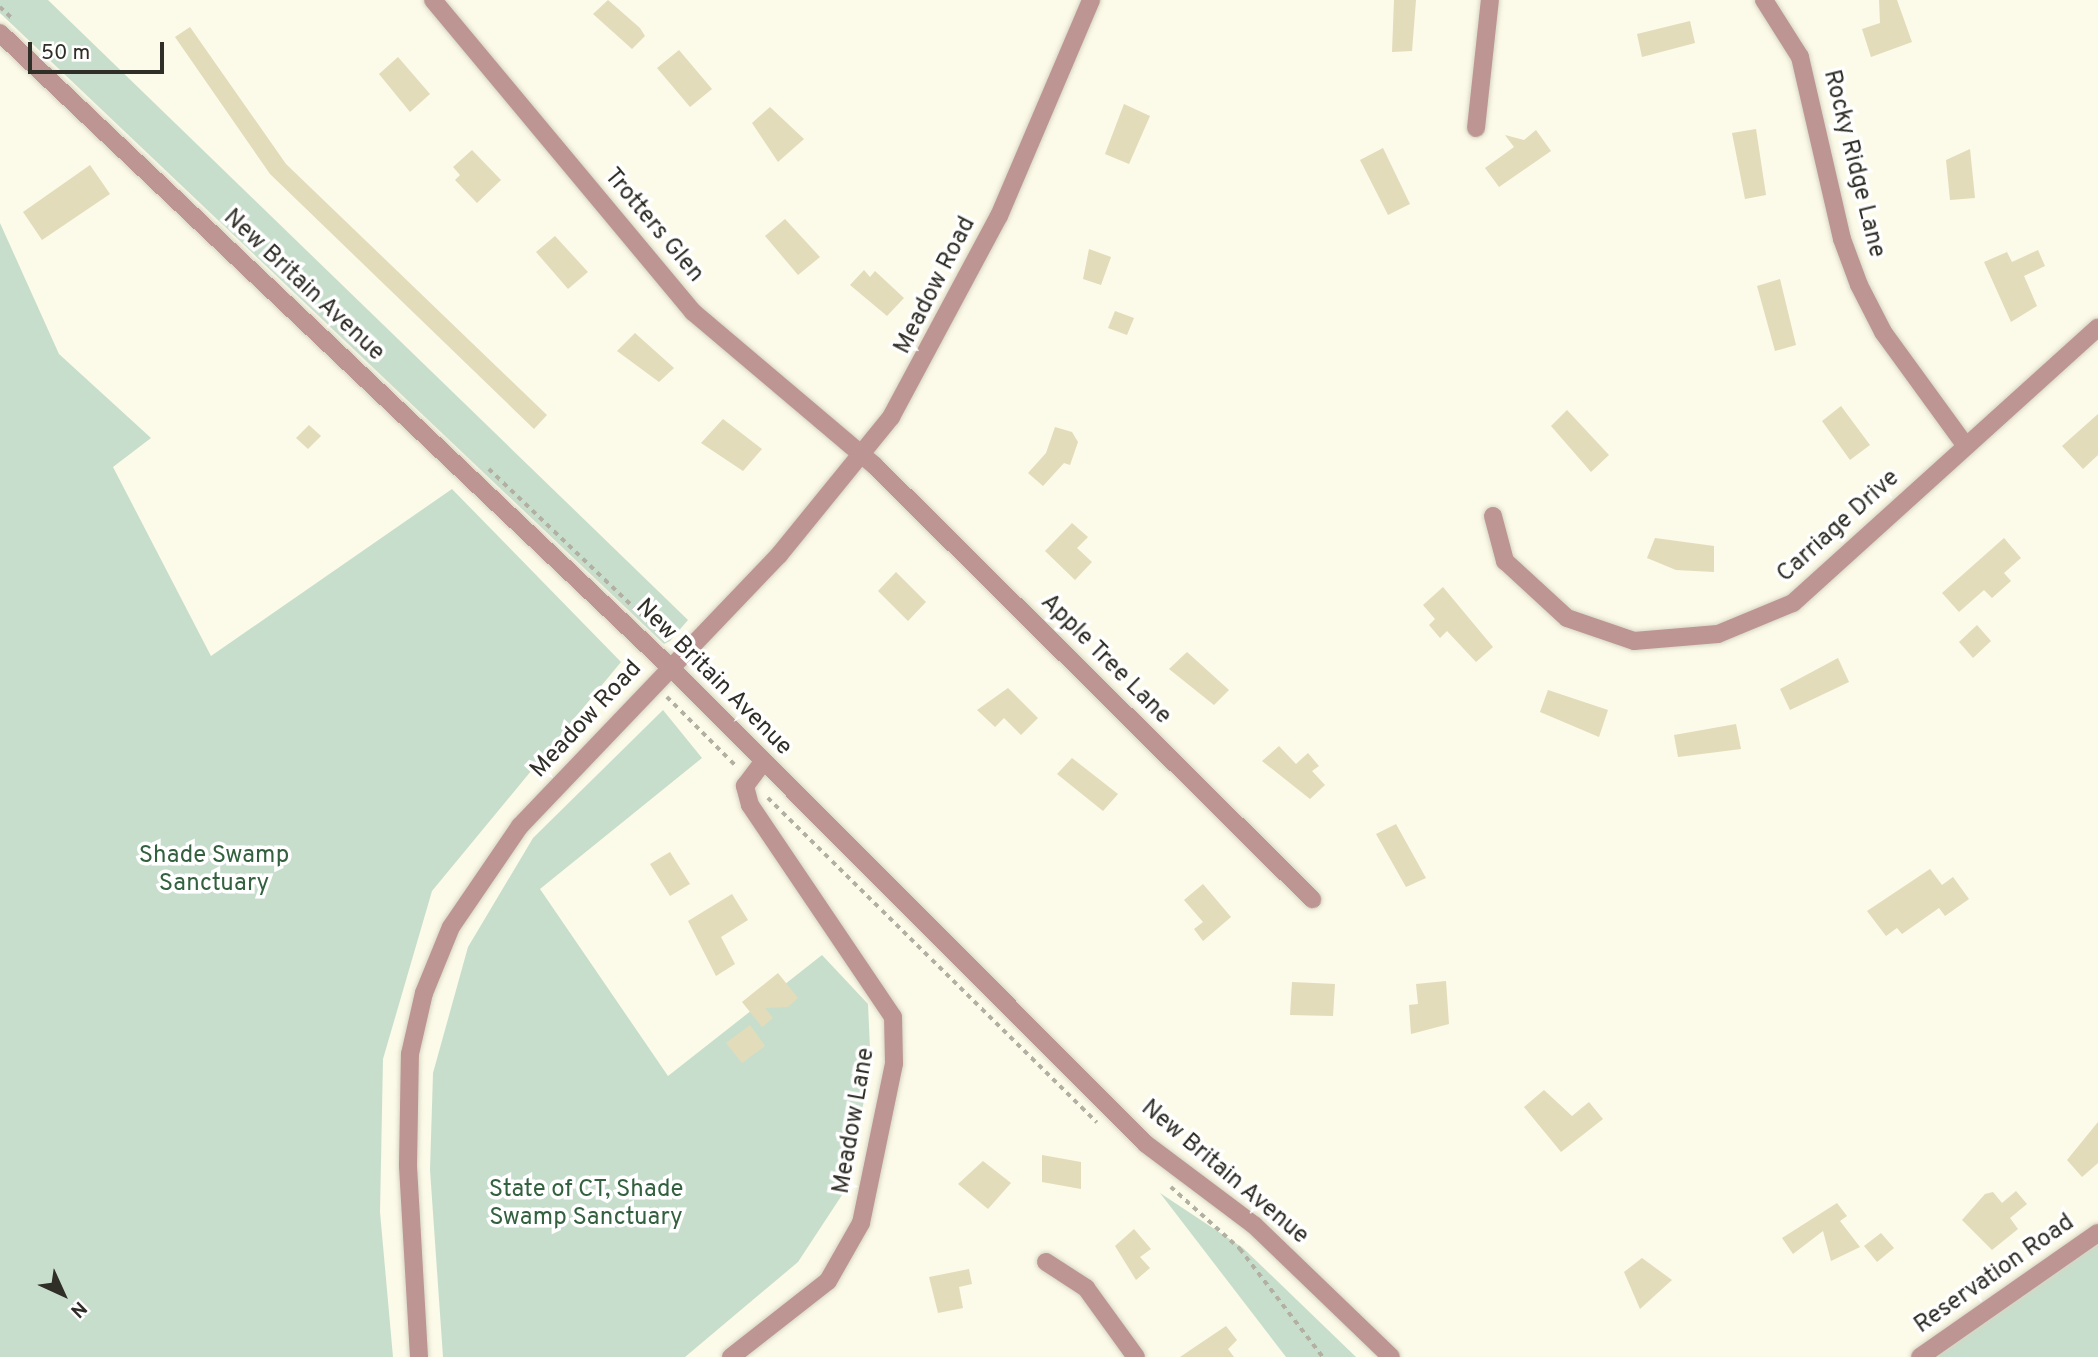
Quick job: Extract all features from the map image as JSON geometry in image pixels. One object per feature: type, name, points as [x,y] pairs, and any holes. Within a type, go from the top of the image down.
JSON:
[{"type":"street","name":"Trotters Glen","points":[[433,0],[693,312],[862,457]]},
{"type":"street","name":"Meadow Road","points":[[419,1357],[408,1137],[410,1054],[424,993],[477,882],[520,826],[862,457],[919,373],[999,216],[1091,0]]},
{"type":"street","points":[[1476,128],[1490,0]]},
{"type":"street","name":"Rocky Ridge Lane","points":[[1764,0],[1800,57],[1842,239],[1859,285],[1883,332],[1965,445]]},
{"type":"street","name":"New Britain Avenue","points":[[0,33],[670,667],[1146,1144],[1254,1225],[1391,1357]]},
{"type":"street","name":"Carriage Drive","points":[[1493,516],[1505,561],[1567,618],[1634,640],[1718,634],[1793,603],[2098,327]]},
{"type":"street","name":"Apple Tree Lane","points":[[862,457],[1312,899]]},
{"type":"street","name":"Meadow Lane","points":[[731,1357],[828,1281],[861,1223],[894,1063],[893,1017],[751,805],[745,786],[764,762]]},
{"type":"street","name":"Reservation Road","points":[[1920,1357],[2098,1233]]},
{"type":"street","points":[[1046,1262],[1086,1288],[1136,1357]]},
{"type":"path","points":[[1240,1249],[1323,1357]]},
{"type":"green space","points":[[0,0],[48,0],[688,620],[670,641],[664,644],[0,13]]},
{"type":"green space","name":"Shade Swamp Sanctuary","points":[[0,223],[59,354],[151,438],[113,467],[211,656],[452,489],[621,662],[432,891],[383,1059],[380,1212],[393,1357],[0,1357]]},
{"type":"green space","name":"State of CT, Shade Swamp Sanctuary","points":[[663,710],[702,758],[540,889],[668,1076],[822,955],[868,1004],[871,1071],[842,1195],[798,1262],[685,1357],[443,1357],[430,1170],[433,1073],[468,947],[533,838]]},
{"type":"green space","points":[[1160,1193],[1243,1248],[1356,1357],[1286,1357]]},
{"type":"green space","points":[[2098,1233],[2098,1357],[1920,1357]]},
{"type":"building","points":[[608,0],[640,28],[645,36],[632,49],[593,14]]},
{"type":"building","points":[[1394,0],[1416,0],[1412,51],[1392,52]]},
{"type":"building","points":[[1879,0],[1897,0],[1912,42],[1871,57],[1862,29],[1880,23]]},
{"type":"building","points":[[1690,21],[1695,43],[1642,57],[1637,34]]},
{"type":"building","points":[[190,27],[286,164],[547,415],[534,429],[270,174],[175,37]]},
{"type":"building","points":[[679,50],[712,89],[690,107],[657,68]]},
{"type":"building","points":[[398,57],[430,94],[410,112],[379,74]]},
{"type":"building","points":[[1124,104],[1150,116],[1129,164],[1105,154]]},
{"type":"building","points":[[770,107],[804,139],[778,162],[752,123]]},
{"type":"building","points":[[1756,129],[1766,195],[1745,199],[1732,133]]},
{"type":"building","points":[[1536,130],[1551,151],[1499,187],[1485,168],[1514,147],[1505,135],[1524,140]]},
{"type":"building","points":[[1383,148],[1410,204],[1388,215],[1360,160]]},
{"type":"building","points":[[1970,149],[1975,198],[1950,200],[1946,160]]},
{"type":"building","points":[[472,150],[501,180],[477,203],[455,180],[460,175],[453,167]]},
{"type":"building","points":[[90,165],[110,194],[42,240],[23,212]]},
{"type":"building","points":[[785,219],[820,257],[798,275],[765,236]]},
{"type":"building","points":[[555,236],[588,272],[568,289],[536,252]]},
{"type":"building","points":[[1089,249],[1111,257],[1101,285],[1083,279]]},
{"type":"building","points":[[2038,250],[2045,266],[2024,276],[2037,306],[2011,322],[1984,262],[2007,252],[2012,262]]},
{"type":"building","points":[[864,270],[870,277],[875,271],[904,298],[887,316],[850,285]]},
{"type":"building","points":[[1780,279],[1796,345],[1775,351],[1757,286]]},
{"type":"building","points":[[1115,311],[1134,318],[1127,335],[1108,328]]},
{"type":"building","points":[[635,333],[674,368],[659,382],[617,351]]},
{"type":"building","points":[[1841,406],[1870,445],[1850,460],[1822,421]]},
{"type":"building","points":[[1567,410],[1609,455],[1591,472],[1551,426]]},
{"type":"building","points":[[2098,414],[2098,455],[2083,469],[2062,446]]},
{"type":"building","points":[[723,419],[762,449],[743,471],[701,443]]},
{"type":"building","points":[[309,425],[321,436],[308,449],[296,438]]},
{"type":"building","points":[[1055,427],[1072,432],[1078,442],[1070,465],[1064,463],[1043,486],[1028,473],[1046,453]]},
{"type":"building","points":[[1072,523],[1088,537],[1077,548],[1092,562],[1075,580],[1045,551]]},
{"type":"building","points":[[1655,538],[1714,546],[1714,572],[1676,570],[1647,558]]},
{"type":"building","points":[[2004,538],[2021,558],[2004,573],[2011,581],[1992,598],[1984,590],[1959,612],[1942,593]]},
{"type":"building","points":[[896,572],[926,602],[908,621],[878,591]]},
{"type":"building","points":[[1443,587],[1493,647],[1476,662],[1447,631],[1440,638],[1429,625],[1435,619],[1423,605]]},
{"type":"building","points":[[1977,625],[1991,641],[1973,658],[1959,642]]},
{"type":"building","points":[[1187,652],[1229,690],[1214,705],[1169,669]]},
{"type":"building","points":[[1838,658],[1849,682],[1790,710],[1780,689]]},
{"type":"building","points":[[1008,688],[1038,718],[1021,735],[1004,718],[995,727],[977,710]]},
{"type":"building","points":[[1548,690],[1608,710],[1599,737],[1540,712]]},
{"type":"building","points":[[1736,724],[1741,749],[1678,757],[1674,735]]},
{"type":"building","points":[[1279,746],[1296,764],[1308,753],[1319,766],[1312,771],[1325,785],[1310,799],[1262,761]]},
{"type":"building","points":[[1072,758],[1118,794],[1103,811],[1057,774]]},
{"type":"building","points":[[1396,824],[1426,878],[1406,887],[1376,834]]},
{"type":"building","points":[[670,852],[690,884],[670,896],[650,864]]},
{"type":"building","points":[[1930,869],[1942,885],[1953,877],[1969,899],[1945,916],[1939,908],[1902,934],[1897,928],[1886,936],[1867,911]]},
{"type":"building","points":[[1203,884],[1231,917],[1203,941],[1194,929],[1203,922],[1184,900]]},
{"type":"building","points":[[732,894],[748,920],[721,937],[735,964],[716,976],[688,921]]},
{"type":"building","points":[[778,973],[798,998],[788,1007],[765,1008],[773,1018],[762,1027],[742,1002]]},
{"type":"building","points":[[1446,981],[1449,1024],[1411,1034],[1409,1005],[1418,1004],[1416,984]]},
{"type":"building","points":[[1292,982],[1335,984],[1333,1016],[1290,1015]]},
{"type":"building","points":[[750,1025],[765,1046],[742,1063],[726,1043]]},
{"type":"building","points":[[1544,1090],[1572,1116],[1589,1102],[1603,1119],[1561,1152],[1524,1107]]},
{"type":"building","points":[[2098,1122],[2098,1163],[2082,1177],[2067,1160]]},
{"type":"building","points":[[1042,1155],[1081,1162],[1081,1189],[1042,1182]]},
{"type":"building","points":[[983,1161],[1011,1183],[988,1209],[958,1184]]},
{"type":"building","points":[[2016,1191],[2027,1204],[2010,1218],[2018,1229],[1992,1250],[1962,1220],[1985,1194],[1993,1192],[2002,1203]]},
{"type":"building","points":[[1837,1203],[1847,1216],[1840,1221],[1860,1247],[1831,1261],[1823,1231],[1793,1254],[1782,1238]]},
{"type":"building","points":[[1134,1229],[1151,1249],[1140,1257],[1150,1268],[1136,1280],[1115,1246]]},
{"type":"building","points":[[1881,1233],[1894,1248],[1877,1262],[1864,1246]]},
{"type":"building","points":[[1642,1258],[1672,1280],[1640,1309],[1624,1272]]},
{"type":"building","points":[[969,1269],[972,1284],[959,1287],[963,1308],[938,1313],[929,1277]]},
{"type":"building","points":[[1226,1326],[1237,1340],[1228,1349],[1234,1357],[1180,1357]]}]
